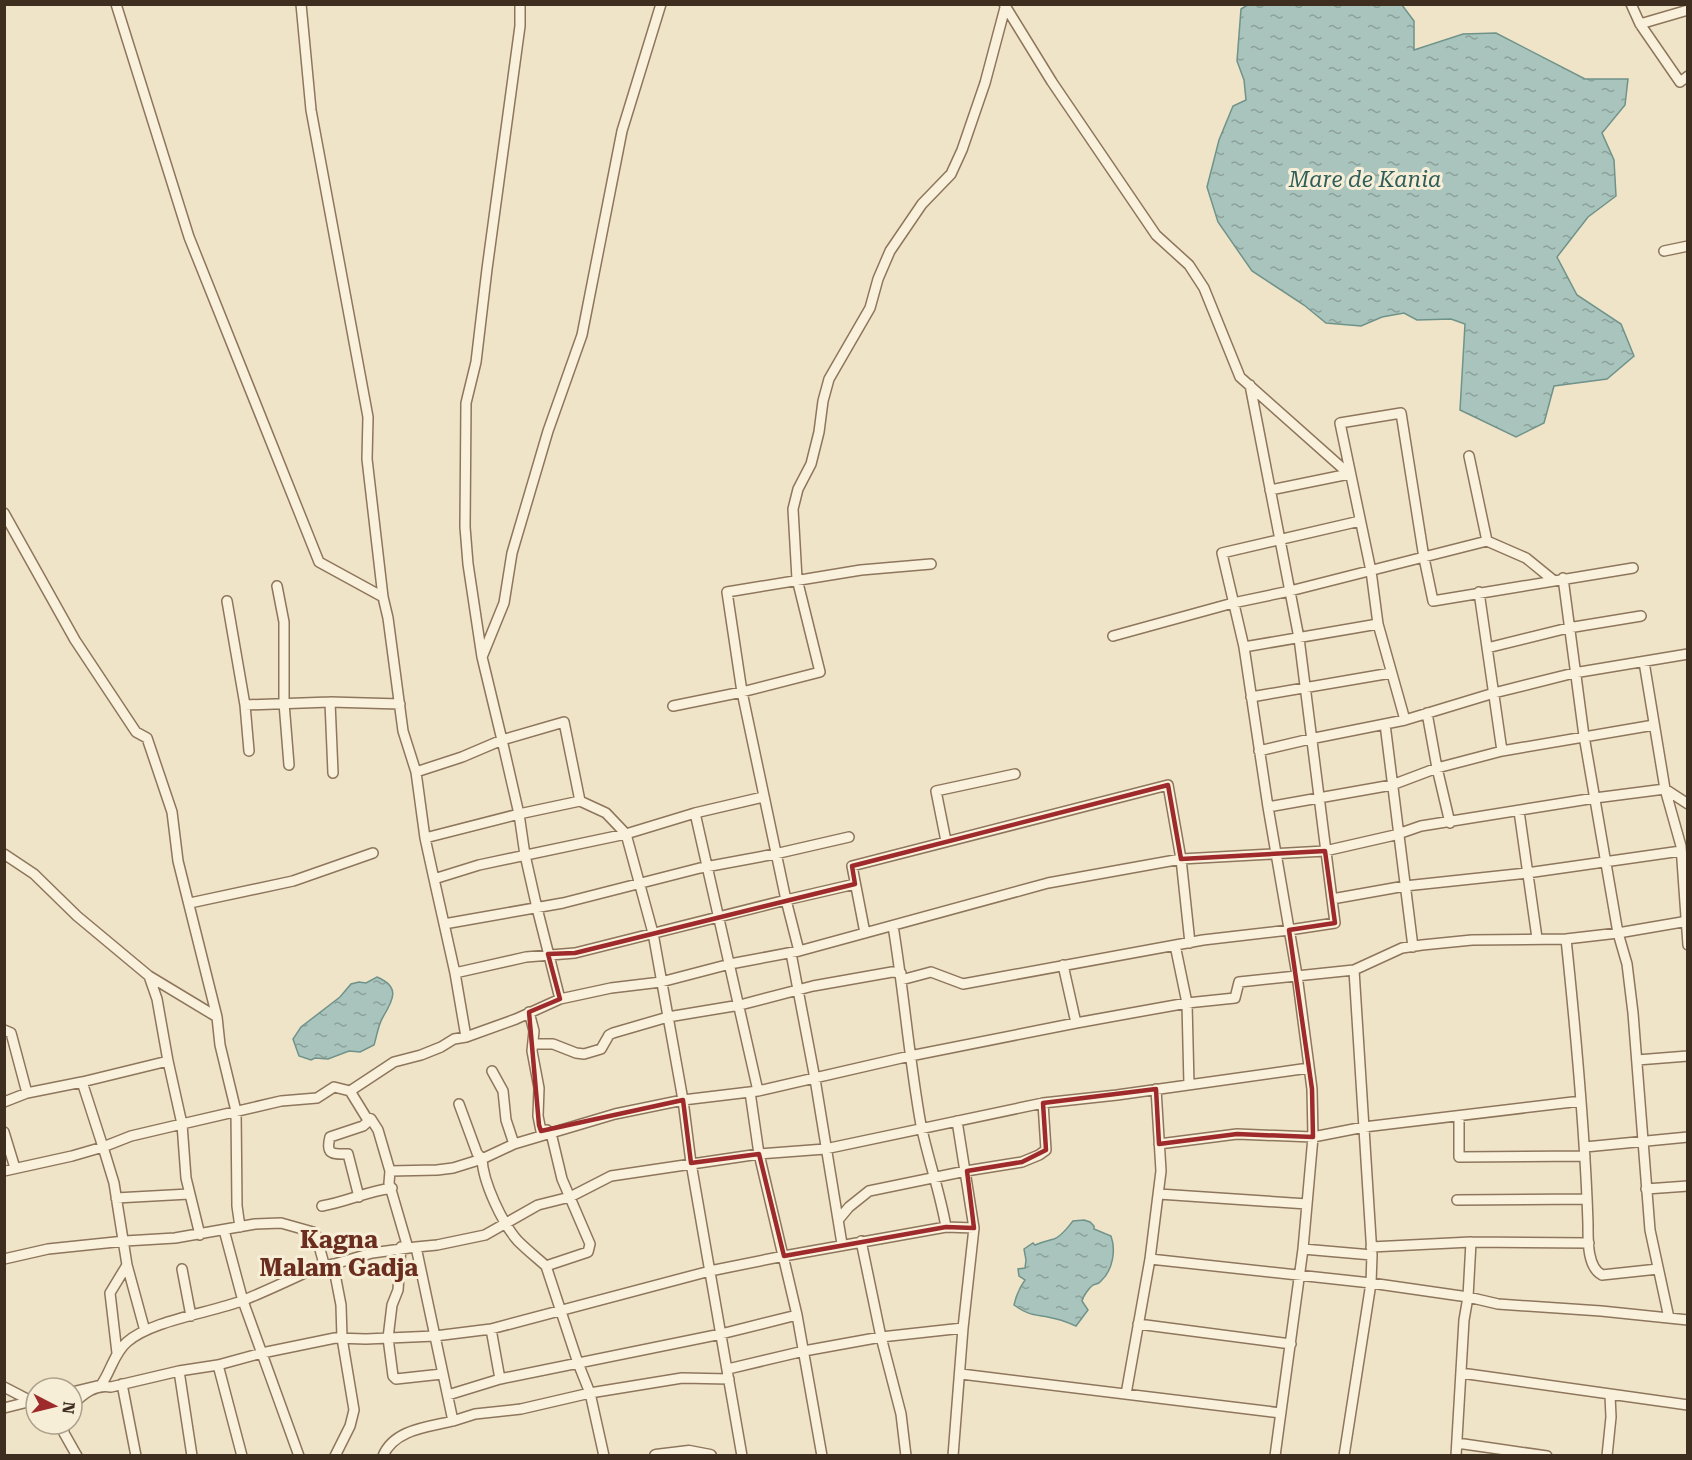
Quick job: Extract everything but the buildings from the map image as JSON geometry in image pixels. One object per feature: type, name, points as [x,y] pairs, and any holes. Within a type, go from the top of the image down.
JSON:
[{"type":"street","points":[[116,4],[189,237],[319,562],[382,597]]},
{"type":"street","points":[[301,4],[311,110],[368,417],[367,459],[382,597],[388,618],[403,731],[416,772],[425,838],[455,973],[466,1037]]},
{"type":"street","points":[[520,4],[519,36],[476,362],[466,403],[465,527],[468,564],[482,657],[519,814],[525,855],[537,908],[560,999]]},
{"type":"street","points":[[482,657],[504,603],[512,553],[548,431],[582,335],[622,132],[661,4]]},
{"type":"street","points":[[1631,4],[1640,24],[1685,82]]},
{"type":"street","points":[[1005,5],[1052,82],[1156,235],[1189,265],[1203,288],[1240,377],[1349,474]]},
{"type":"street","points":[[673,706],[742,692],[820,672],[797,579],[793,508],[798,489],[811,464],[829,379],[870,308],[878,279],[890,250],[922,204],[951,174],[962,150],[985,82],[1005,5]]},
{"type":"street","points":[[1640,24],[1688,10]]},
{"type":"street","points":[[1664,251],[1688,246]]},
{"type":"street","points":[[533,1044],[553,1044],[585,1054],[602,1049],[609,1035],[613,1033],[668,1017],[740,1005],[797,990],[892,972],[901,976],[931,972],[963,984],[1175,945],[1335,923],[1299,638],[1250,385]]},
{"type":"street","points":[[1404,720],[1378,624],[1371,572],[1340,423],[1401,413],[1433,601],[1633,568]]},
{"type":"street","points":[[1468,456],[1486,542]]},
{"type":"street","points":[[1270,490],[1349,474]]},
{"type":"street","points":[[4,513],[75,640],[136,732],[147,738],[172,812],[178,861],[217,1017],[220,1045],[236,1111],[237,1206],[240,1227]]},
{"type":"street","points":[[1275,1455],[1303,1249],[1313,1137],[1312,1089],[1298,975],[1268,807],[1244,647],[1222,554],[1280,542],[1360,521]]},
{"type":"street","points":[[1113,636],[1233,603],[1371,572],[1486,542],[1526,558],[1558,579],[1618,933],[1627,964],[1650,1230],[1669,1318]]},
{"type":"street","points":[[842,1244],[815,1079],[797,990],[795,952],[786,900],[742,692],[727,592],[861,570],[931,564]]},
{"type":"street","points":[[277,586],[284,622],[284,703],[289,765]]},
{"type":"street","points":[[1479,592],[1502,752]]},
{"type":"street","points":[[227,601],[245,705],[249,751]]},
{"type":"street","points":[[1487,648],[1568,628],[1641,616]]},
{"type":"street","points":[[1244,647],[1378,624]]},
{"type":"street","points":[[1259,751],[1404,720],[1494,693],[1574,673],[1688,654]]},
{"type":"street","points":[[1644,662],[1665,789],[1683,848],[1688,945]]},
{"type":"street","points":[[1251,697],[1391,673]]},
{"type":"street","points":[[245,705],[330,702],[400,704]]},
{"type":"street","points":[[330,702],[333,773]]},
{"type":"street","points":[[1427,714],[1450,823]]},
{"type":"street","points":[[416,772],[462,757],[502,740],[564,722],[580,801]]},
{"type":"street","points":[[1385,724],[1413,947]]},
{"type":"street","points":[[1268,807],[1392,785],[1437,768],[1502,752],[1654,724]]},
{"type":"street","points":[[946,841],[936,791],[1015,774]]},
{"type":"street","points":[[865,933],[852,866],[1168,784],[1181,859],[1190,943]]},
{"type":"street","points":[[350,1091],[394,1062],[421,1055],[454,1039],[466,1037],[560,999],[611,988],[662,982],[730,964],[795,952],[1047,883],[1181,859],[1325,851],[1421,826],[1665,789],[1688,804]]},
{"type":"street","points":[[434,879],[479,865],[626,834],[695,813],[764,797]]},
{"type":"street","points":[[425,838],[580,801],[606,813],[626,834],[652,933],[662,982],[742,1455]]},
{"type":"street","points":[[1519,811],[1537,938]]},
{"type":"street","points":[[695,813],[740,1005],[754,1092],[759,1154],[797,1315],[822,1455]]},
{"type":"street","points":[[444,924],[537,908],[707,867],[849,837]]},
{"type":"street","points":[[1332,899],[1405,886],[1606,862],[1683,848]]},
{"type":"street","points":[[190,903],[293,881],[373,853]]},
{"type":"street","points":[[4,854],[34,874],[77,916],[149,976],[217,1017]]},
{"type":"street","points":[[455,973],[526,957],[575,953],[855,884]]},
{"type":"street","points":[[390,1171],[453,1168],[482,1159],[514,1144],[550,1133],[615,1114],[683,1100],[754,1092],[910,1056],[1076,1023],[1234,998],[1239,982],[1354,970],[1402,948],[1472,940],[1566,939],[1686,921]]},
{"type":"street","points":[[893,926],[922,1127],[946,1227]]},
{"type":"street","points":[[1566,939],[1585,1151],[1588,1243],[1594,1267],[1602,1275],[1658,1269]]},
{"type":"street","points":[[1175,945],[1187,1004],[1189,1085]]},
{"type":"street","points":[[1063,965],[1076,1023]]},
{"type":"street","points":[[1344,1455],[1371,1283],[1372,1251],[1354,970]]},
{"type":"street","points":[[149,976],[157,999],[182,1124],[189,1194],[200,1235]]},
{"type":"street","points":[[530,1012],[534,1031],[534,1066],[539,1088],[539,1125],[541,1131],[547,1130],[550,1133],[560,1173],[590,1244],[590,1249],[546,1266]]},
{"type":"street","points":[[4,1030],[11,1034],[27,1094]]},
{"type":"street","points":[[1637,1060],[1688,1056]]},
{"type":"street","points":[[4,1102],[27,1094],[168,1061]]},
{"type":"street","points":[[84,1394],[101,1385],[117,1353],[128,1341],[145,1330],[243,1301],[329,1264],[372,1253],[437,1245],[485,1235],[538,1205],[570,1197],[611,1176],[759,1154],[825,1149],[1043,1103],[1309,1068]]},
{"type":"street","points":[[492,1071],[503,1091],[506,1120],[514,1144]]},
{"type":"street","points":[[82,1082],[114,1183],[128,1265],[145,1330]]},
{"type":"street","points":[[4,1172],[76,1155],[131,1136],[236,1111],[281,1101],[317,1098],[334,1087],[350,1091],[366,1117],[378,1130],[390,1171],[389,1183],[435,1336],[453,1421]]},
{"type":"street","points":[[1126,1394],[1159,1194],[1161,1171],[1156,1089]]},
{"type":"street","points":[[1159,1144],[1237,1134],[1313,1137],[1364,1127],[1581,1101]]},
{"type":"street","points":[[839,1219],[849,1207],[869,1191],[1022,1162],[1039,1155],[1046,1150],[1043,1103]]},
{"type":"street","points":[[459,1104],[477,1153],[482,1159],[483,1173],[506,1224],[537,1261],[546,1266],[590,1393],[603,1455]]},
{"type":"street","points":[[1459,1117],[1459,1156],[1585,1151],[1688,1137]]},
{"type":"street","points":[[358,1197],[348,1154],[338,1155],[330,1151],[328,1146],[330,1137],[363,1126],[370,1119]]},
{"type":"street","points":[[953,1455],[974,1228],[957,1120]]},
{"type":"street","points":[[4,1132],[15,1168]]},
{"type":"street","points":[[1646,1189],[1688,1186]]},
{"type":"street","points":[[322,1206],[372,1191],[392,1188]]},
{"type":"street","points":[[116,1198],[189,1194]]},
{"type":"street","points":[[1159,1194],[1307,1204]]},
{"type":"street","points":[[1457,1200],[1587,1199]]},
{"type":"street","points":[[4,1258],[48,1249],[200,1235],[255,1224],[281,1223],[313,1232],[329,1264],[341,1305],[342,1338],[354,1410],[350,1426],[335,1455]]},
{"type":"street","points":[[84,1389],[101,1385],[111,1387],[179,1371],[219,1365],[262,1353],[342,1338],[435,1336],[491,1329],[710,1271],[842,1244],[946,1227],[974,1228]]},
{"type":"street","points":[[224,1230],[243,1301],[297,1455]]},
{"type":"street","points":[[861,1241],[881,1337],[901,1414],[906,1455]]},
{"type":"street","points":[[1456,1455],[1471,1242]]},
{"type":"street","points":[[1303,1249],[1372,1251],[1471,1242],[1588,1243]]},
{"type":"street","points":[[409,1247],[392,1305],[388,1338],[394,1378],[442,1374]]},
{"type":"street","points":[[1150,1259],[1371,1283],[1468,1297],[1498,1304],[1688,1320]]},
{"type":"street","points":[[117,1353],[110,1293],[128,1265]]},
{"type":"street","points":[[182,1269],[191,1316]]},
{"type":"street","points":[[448,1395],[500,1379],[721,1334],[797,1315]]},
{"type":"street","points":[[1138,1324],[1291,1344]]},
{"type":"street","points":[[728,1369],[804,1351],[881,1337],[963,1328]]},
{"type":"street","points":[[491,1329],[500,1379]]},
{"type":"street","points":[[219,1365],[242,1455]]},
{"type":"street","points":[[179,1371],[192,1455]]},
{"type":"street","points":[[1461,1373],[1688,1405]]},
{"type":"street","points":[[961,1374],[1281,1413]]},
{"type":"street","points":[[384,1455],[391,1442],[402,1435],[475,1414],[521,1409],[590,1393],[682,1378],[729,1380]]},
{"type":"street","points":[[123,1383],[136,1455]]},
{"type":"street","points":[[4,1387],[24,1396]]},
{"type":"street","points":[[1607,1455],[1611,1417],[1610,1395]]},
{"type":"street","points":[[4,1408],[24,1402]]},
{"type":"street","points":[[66,1436],[77,1455]]},
{"type":"street","points":[[1456,1443],[1547,1455]]},
{"type":"street","points":[[656,1455],[689,1452],[710,1455]]},
{"type":"highlighted area","points":[[1168,785],[1181,859],[1325,851],[1335,923],[1289,930],[1312,1089],[1313,1137],[1237,1134],[1159,1144],[1156,1089],[1043,1103],[1046,1150],[1022,1162],[967,1171],[974,1228],[946,1227],[784,1256],[759,1154],[691,1163],[683,1100],[541,1131],[529,1012],[560,999],[548,954],[575,953],[855,884],[852,866]]},
{"type":"water","name":"Mare de Kania","points":[[1249,4],[1402,5],[1414,21],[1414,50],[1463,34],[1496,33],[1585,79],[1628,79],[1625,105],[1602,133],[1614,160],[1616,196],[1588,217],[1557,257],[1577,295],[1621,324],[1634,356],[1607,379],[1554,386],[1544,423],[1516,437],[1460,410],[1465,324],[1451,319],[1417,320],[1404,313],[1382,317],[1361,326],[1326,323],[1304,305],[1252,271],[1218,222],[1207,187],[1219,140],[1233,106],[1246,100],[1244,80],[1237,61],[1241,9]]},
{"type":"water","points":[[377,977],[389,985],[393,994],[380,1023],[374,1045],[360,1052],[349,1051],[328,1059],[311,1060],[299,1056],[293,1039],[301,1027],[340,997],[351,984],[366,983]]},
{"type":"water","points":[[1073,1221],[1090,1222],[1094,1229],[1111,1236],[1113,1253],[1111,1266],[1105,1276],[1086,1292],[1082,1301],[1088,1310],[1076,1326],[1058,1319],[1029,1313],[1014,1305],[1025,1280],[1019,1276],[1018,1269],[1025,1268],[1024,1249],[1033,1243],[1035,1245],[1057,1238]]},
{"type":"district","name":"Kagna Malam Gadja","points":[[339,1254]]}]
